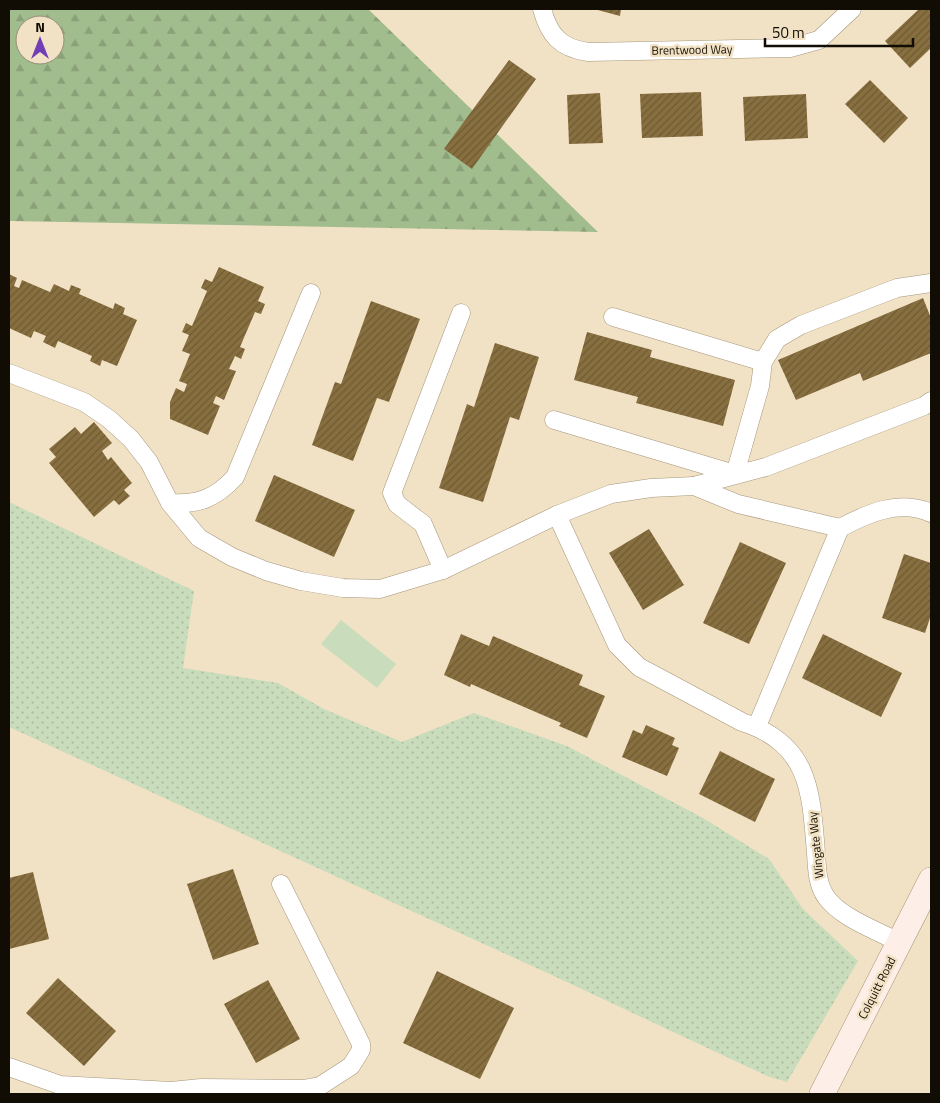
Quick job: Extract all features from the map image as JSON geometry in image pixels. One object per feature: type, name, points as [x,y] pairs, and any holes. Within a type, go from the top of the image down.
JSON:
[{"type":"street","name":"Brentwood Way","points":[[542,9],[547,27],[560,43],[575,50],[588,52],[790,48],[819,40],[852,9]]},
{"type":"street","points":[[735,474],[760,386],[763,362],[777,339],[801,325],[897,288],[931,283]]},
{"type":"street","points":[[170,503],[186,504],[204,501],[222,491],[235,478],[311,293]]},
{"type":"street","points":[[443,570],[423,524],[396,504],[392,493],[461,313]]},
{"type":"street","points":[[613,317],[763,362]]},
{"type":"street","points":[[9,373],[84,402],[109,419],[131,439],[149,462],[170,503],[200,538],[249,564],[301,582],[343,588],[380,589],[443,570],[557,515],[611,494],[651,488],[694,486],[766,467],[924,406],[931,401]]},
{"type":"street","points":[[554,420],[735,474]]},
{"type":"street","points":[[694,486],[738,504],[840,528]]},
{"type":"street","points":[[757,726],[840,528],[866,514],[896,507],[924,510],[931,513]]},
{"type":"street","name":"Wingate Way","points":[[557,515],[617,645],[639,667],[742,722],[757,726],[774,736],[788,748],[806,776],[812,800],[818,878],[826,896],[841,912],[900,943]]},
{"type":"street","name":"Colquitt Road","points":[[822,1094],[931,880]]},
{"type":"street","points":[[9,1067],[60,1085],[203,1091],[303,1089],[320,1086],[351,1066],[361,1050],[361,1044],[281,884]]},
{"type":"green space","points":[[9,9],[368,9],[598,232],[9,221]]},
{"type":"green space","points":[[9,502],[194,591],[183,668],[278,683],[324,709],[402,742],[474,713],[567,746],[703,818],[769,859],[803,909],[858,961],[787,1082],[767,1076],[556,977],[9,727]]},
{"type":"green space","points":[[341,620],[396,664],[377,688],[321,644]]},
{"type":"building","points":[[594,9],[621,9],[620,16]]},
{"type":"building","points":[[919,9],[931,9],[931,48],[910,68],[885,41]]},
{"type":"building","points":[[509,60],[536,79],[472,169],[444,149]]},
{"type":"building","points":[[870,80],[908,118],[884,143],[845,104]]},
{"type":"building","points":[[701,92],[703,136],[642,138],[640,94]]},
{"type":"building","points":[[600,93],[603,143],[569,144],[567,95]]},
{"type":"building","points":[[806,94],[808,138],[745,141],[743,97]]},
{"type":"building","points":[[219,267],[264,287],[258,301],[265,304],[261,314],[255,312],[240,347],[245,349],[241,359],[235,356],[229,369],[236,371],[224,400],[216,396],[213,403],[220,406],[208,435],[170,419],[170,402],[176,388],[184,392],[187,384],[179,381],[190,354],[182,351],[189,335],[182,332],[186,323],[192,326],[207,291],[201,288],[205,279],[212,282]]},
{"type":"building","points":[[9,274],[17,278],[14,286],[19,288],[22,280],[50,292],[54,284],[69,291],[71,285],[81,289],[79,294],[113,309],[115,303],[125,308],[123,314],[137,320],[117,366],[102,360],[100,366],[90,361],[92,356],[58,341],[55,348],[43,342],[46,336],[34,331],[31,338],[9,328]]},
{"type":"building","points":[[923,298],[931,318],[931,353],[863,381],[860,373],[796,400],[778,360]]},
{"type":"building","points":[[371,301],[420,319],[389,402],[377,398],[353,461],[312,445],[335,382],[341,384]]},
{"type":"building","points":[[587,332],[652,350],[650,357],[735,380],[723,426],[636,403],[638,397],[574,380]]},
{"type":"building","points":[[495,343],[539,357],[519,420],[510,417],[483,502],[439,488],[467,404],[474,407]]},
{"type":"building","points":[[94,422],[112,443],[102,451],[108,460],[111,457],[132,483],[124,490],[130,496],[119,505],[114,500],[94,517],[49,463],[56,457],[49,449],[75,427],[81,434]]},
{"type":"building","points":[[274,475],[355,510],[334,557],[255,521]]},
{"type":"building","points":[[649,529],[684,585],[643,610],[609,553]]},
{"type":"building","points":[[740,542],[786,563],[749,644],[703,623]]},
{"type":"building","points":[[904,554],[931,563],[931,615],[925,633],[882,618]]},
{"type":"building","points":[[461,634],[489,646],[493,636],[583,675],[579,685],[605,696],[587,738],[559,726],[561,723],[471,684],[470,687],[444,675]]},
{"type":"building","points":[[823,634],[902,673],[881,717],[802,678]]},
{"type":"building","points":[[646,725],[675,738],[672,745],[679,748],[667,776],[622,757],[633,730],[642,734]]},
{"type":"building","points":[[720,751],[775,779],[755,822],[699,794]]},
{"type":"building","points":[[233,869],[259,944],[213,960],[187,884]]},
{"type":"building","points":[[33,872],[49,939],[9,949],[9,878]]},
{"type":"building","points":[[437,971],[514,1008],[480,1079],[403,1043]]},
{"type":"building","points":[[58,978],[116,1031],[84,1066],[26,1013]]},
{"type":"building","points":[[268,980],[300,1039],[256,1063],[224,1004]]}]
